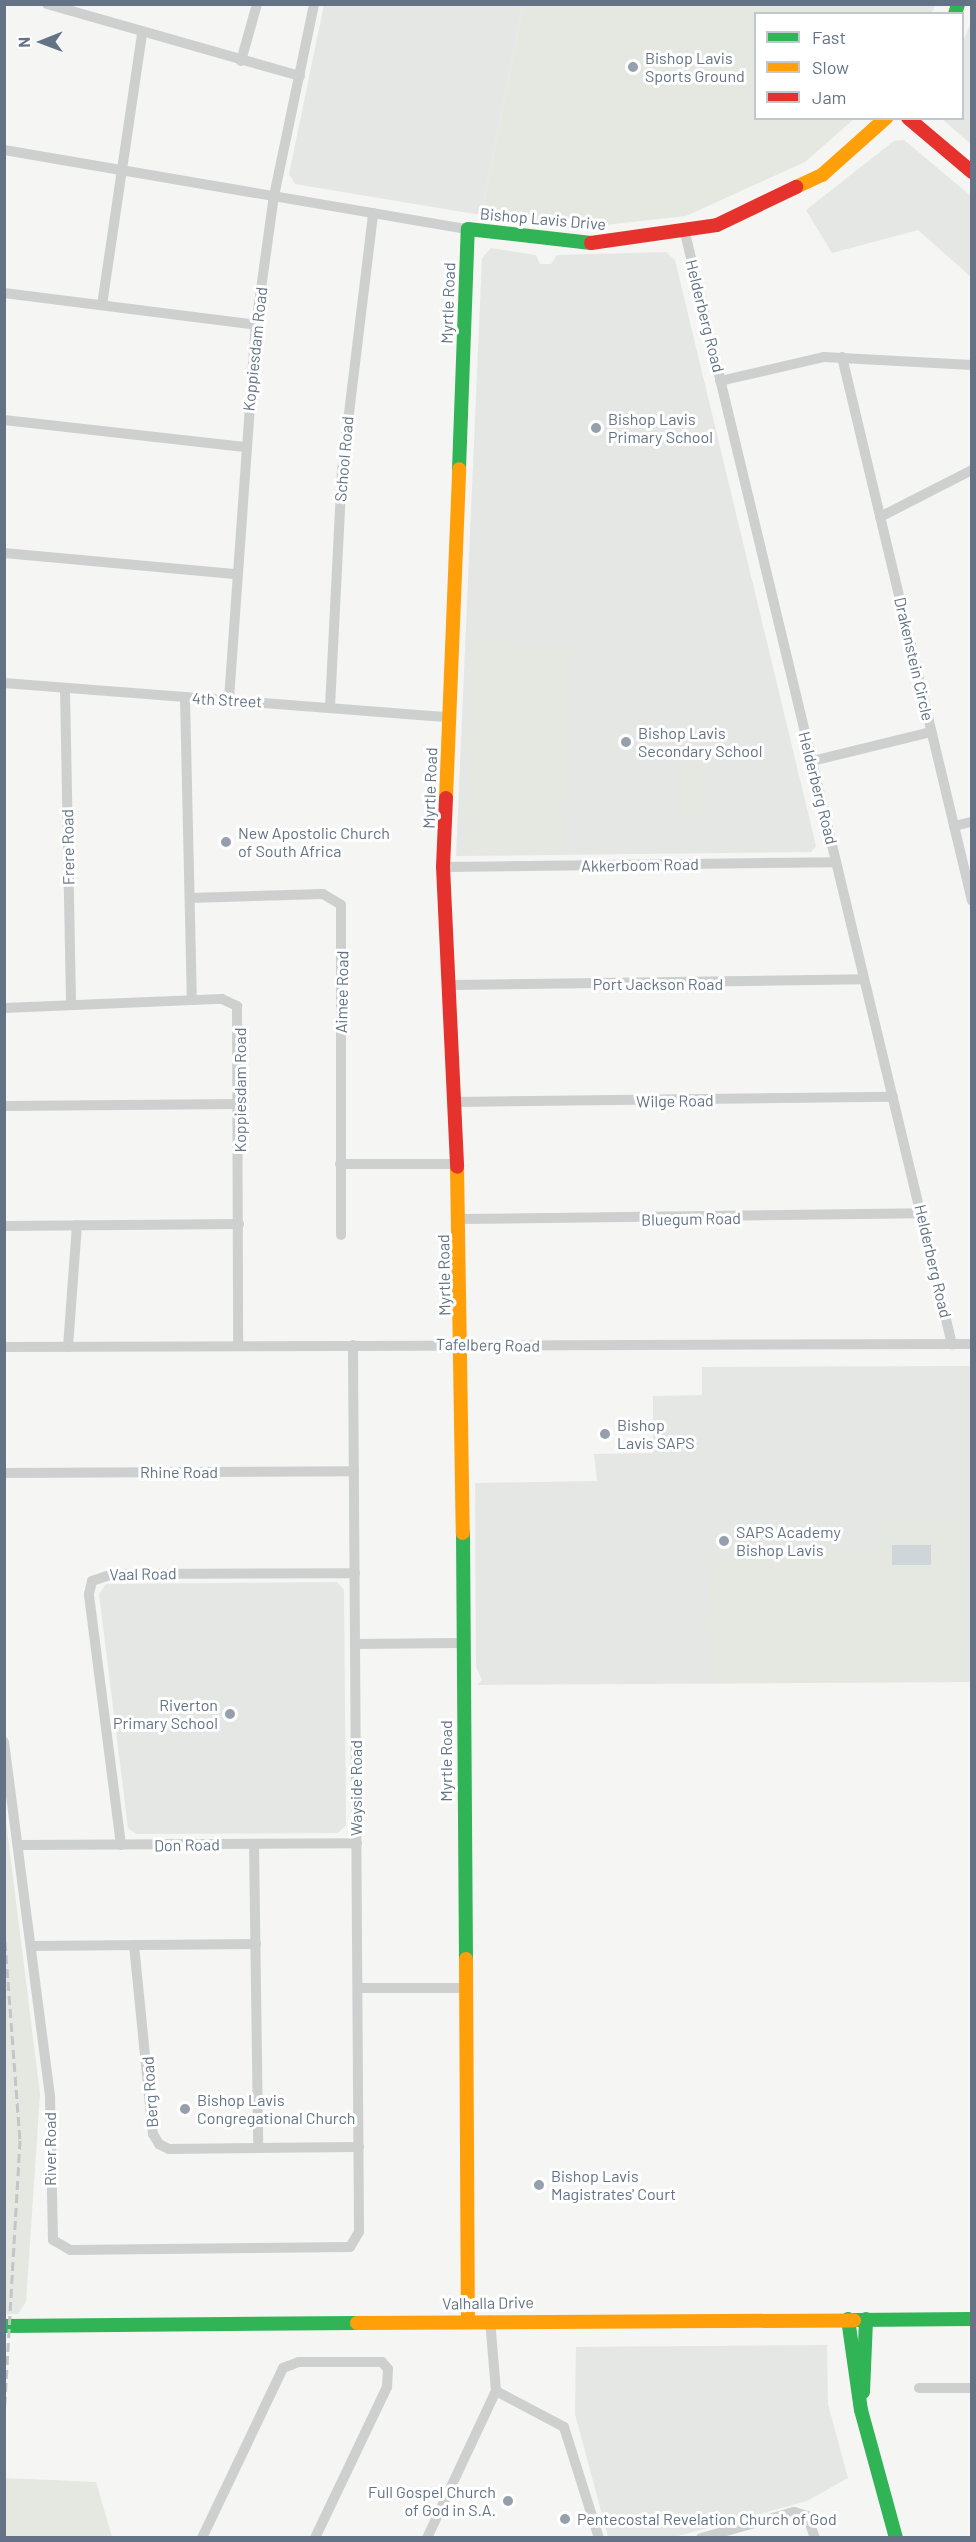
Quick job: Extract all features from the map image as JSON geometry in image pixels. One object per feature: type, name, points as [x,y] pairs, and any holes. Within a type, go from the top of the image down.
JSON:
[{"type":"street","points":[[47,4],[142,34],[300,76]]},
{"type":"street","points":[[241,61],[257,4]]},
{"type":"street","name":"Koppiesdam Road","points":[[229,699],[244,447],[256,325],[274,195],[314,4]]},
{"type":"street","points":[[102,305],[142,34]]},
{"type":"street","name":"Bishop Lavis Drive","points":[[4,150],[468,229],[595,243],[685,233],[748,214],[800,188],[884,120]]},
{"type":"street","points":[[910,120],[972,172]]},
{"type":"street","name":"School Road","points":[[330,707],[342,471],[373,213]]},
{"type":"street","name":"Myrtle Road","points":[[468,229],[443,867],[451,985],[460,1219],[468,2321]]},
{"type":"street","name":"Helderberg Road","points":[[685,233],[952,1344]]},
{"type":"street","points":[[4,293],[256,325]]},
{"type":"street","points":[[720,381],[808,359],[842,357],[972,365]]},
{"type":"street","name":"Drakenstein Circle","points":[[842,357],[972,901]]},
{"type":"street","points":[[4,420],[244,447]]},
{"type":"street","points":[[880,518],[972,470]]},
{"type":"street","points":[[4,553],[237,574]]},
{"type":"street","name":"4th Street","points":[[4,683],[448,717]]},
{"type":"street","name":"Frere Road","points":[[65,689],[71,1005]]},
{"type":"street","points":[[4,1008],[192,1000],[185,697]]},
{"type":"street","points":[[812,760],[931,732]]},
{"type":"street","points":[[954,826],[972,822]]},
{"type":"street","name":"Akkerboom Road","points":[[443,867],[836,862]]},
{"type":"street","name":"Aimee Road","points":[[190,898],[323,894],[340,905],[341,1235]]},
{"type":"street","name":"Port Jackson Road","points":[[451,985],[864,979]]},
{"type":"street","name":"Koppiesdam Road","points":[[192,1000],[226,999],[240,1010],[238,1346]]},
{"type":"street","name":"Wilge Road","points":[[456,1102],[893,1097]]},
{"type":"street","points":[[4,1106],[240,1104]]},
{"type":"street","points":[[340,1164],[458,1164]]},
{"type":"street","name":"Bluegum Road","points":[[460,1219],[921,1212]]},
{"type":"street","points":[[4,1226],[239,1224]]},
{"type":"street","points":[[68,1347],[77,1225]]},
{"type":"street","name":"Tafelberg Road","points":[[4,1347],[972,1344]]},
{"type":"street","name":"Wayside Road","points":[[353,1345],[358,2232]]},
{"type":"street","name":"Rhine Road","points":[[4,1473],[354,1471]]},
{"type":"street","name":"Vaal Road","points":[[121,1845],[89,1594],[93,1581],[112,1574],[355,1573]]},
{"type":"street","points":[[355,1644],[462,1643]]},
{"type":"street","name":"River Road","points":[[4,1742],[50,2097],[50,2230],[56,2244],[70,2250],[345,2249],[358,2232]]},
{"type":"street","name":"Don Road","points":[[18,1845],[357,1843]]},
{"type":"street","points":[[254,1844],[258,2147]]},
{"type":"street","points":[[31,1946],[256,1944]]},
{"type":"street","name":"Berg Road","points":[[134,1945],[154,2139],[169,2149],[359,2147]]},
{"type":"street","points":[[358,1988],[464,1988]]},
{"type":"street","points":[[848,2319],[861,2410],[896,2538]]},
{"type":"street","points":[[861,2410],[866,2319]]},
{"type":"street","name":"Valhalla Drive","points":[[11,2326],[490,2320],[972,2319]]},
{"type":"street","points":[[427,2538],[496,2391],[490,2320]]},
{"type":"street","points":[[202,2538],[283,2368],[299,2362],[375,2360],[388,2369],[387,2387],[315,2538]]},
{"type":"street","points":[[919,2388],[972,2388]]},
{"type":"street","points":[[496,2391],[564,2427],[599,2538]]},
{"type":"street","points":[[705,2537],[794,2512],[807,2516],[815,2538]]},
{"type":"shaded area","name":"Bishop Lavis Sports Ground","points":[[523,4],[935,5],[932,12],[754,12],[754,120],[853,120],[805,162],[686,216],[568,229],[481,215]]},
{"type":"shaded area","points":[[324,5],[523,5],[481,215],[295,184],[289,174]]},
{"type":"shaded area","points":[[971,23],[971,144],[943,120],[964,120],[964,39]]},
{"type":"shaded area","points":[[904,140],[971,196],[971,277],[918,230],[832,253],[806,210],[894,141]]},
{"type":"shaded area","points":[[491,248],[536,255],[540,264],[551,264],[557,255],[666,252],[675,260],[816,846],[811,852],[456,856],[482,258]]},
{"type":"shaded area","points":[[473,642],[570,645],[562,853],[465,849]]},
{"type":"shaded area","points":[[703,764],[703,813],[679,814],[678,765]]},
{"type":"shaded area","name":"SAPS Academy Bishop Lavis","points":[[971,1366],[971,1682],[477,1685],[482,1680],[476,1667],[475,1483],[597,1481],[594,1454],[653,1453],[653,1396],[702,1395],[702,1367]]},
{"type":"shaded area","points":[[964,1515],[965,1682],[712,1683],[706,1555],[879,1553],[880,1518]]},
{"type":"shaded area","points":[[892,1545],[931,1545],[931,1565],[892,1565]]},
{"type":"shaded area","name":"Riverton Primary School","points":[[337,1582],[344,1590],[346,1825],[338,1833],[136,1834],[128,1828],[99,1594],[106,1584]]},
{"type":"shaded area","points":[[5,1813],[40,2094],[26,2302],[18,2314],[5,2314]]},
{"type":"shaded area","points":[[827,2345],[828,2404],[848,2478],[807,2501],[674,2537],[608,2537],[575,2414],[576,2347]]},
{"type":"shaded area","points":[[5,2478],[96,2482],[112,2537],[5,2537]]},
{"type":"railway","points":[[4,1928],[20,2140],[4,2418]]},
{"type":"traffic: fast","points":[[956,12],[958,4]]},
{"type":"traffic: fast","points":[[459,469],[468,229],[591,243]]},
{"type":"traffic: fast","points":[[463,1533],[466,1959]]},
{"type":"traffic: fast","points":[[848,2319],[861,2410],[896,2538]]},
{"type":"traffic: fast","points":[[863,2392],[866,2319]]},
{"type":"traffic: fast","points":[[854,2320],[972,2319]]},
{"type":"traffic: fast","points":[[4,2326],[357,2323]]},
{"type":"traffic: slow","points":[[796,187],[822,175],[884,120]]},
{"type":"traffic: slow","points":[[446,798],[459,469]]},
{"type":"traffic: slow","points":[[457,1167],[463,1533]]},
{"type":"traffic: slow","points":[[466,1959],[468,2321]]},
{"type":"traffic: slow","points":[[357,2323],[854,2320]]},
{"type":"traffic: jam","points":[[910,120],[972,172]]},
{"type":"traffic: jam","points":[[591,243],[717,225],[796,187]]},
{"type":"traffic: jam","points":[[446,798],[443,867],[457,1167]]},
{"type":"place","name":"Bishop Lavis Sports Ground","points":[[633,67]]},
{"type":"place","name":"Bishop Lavis Primary School","points":[[596,428]]},
{"type":"place","name":"Bishop Lavis Secondary School","points":[[626,742]]},
{"type":"place","name":"New Apostolic Church of South Africa","points":[[226,842]]},
{"type":"place","name":"Bishop Lavis SAPS","points":[[605,1434]]},
{"type":"place","name":"SAPS Academy Bishop Lavis","points":[[724,1541]]},
{"type":"place","name":"Riverton Primary School","points":[[230,1714]]},
{"type":"place","name":"Bishop Lavis Congregational Church","points":[[185,2109]]},
{"type":"place","name":"Bishop Lavis Magistrates' Court","points":[[539,2185]]},
{"type":"place","name":"Full Gospel Church of God in S.A.","points":[[508,2501]]},
{"type":"place","name":"Pentecostal Revelation Church of God","points":[[565,2519]]}]
